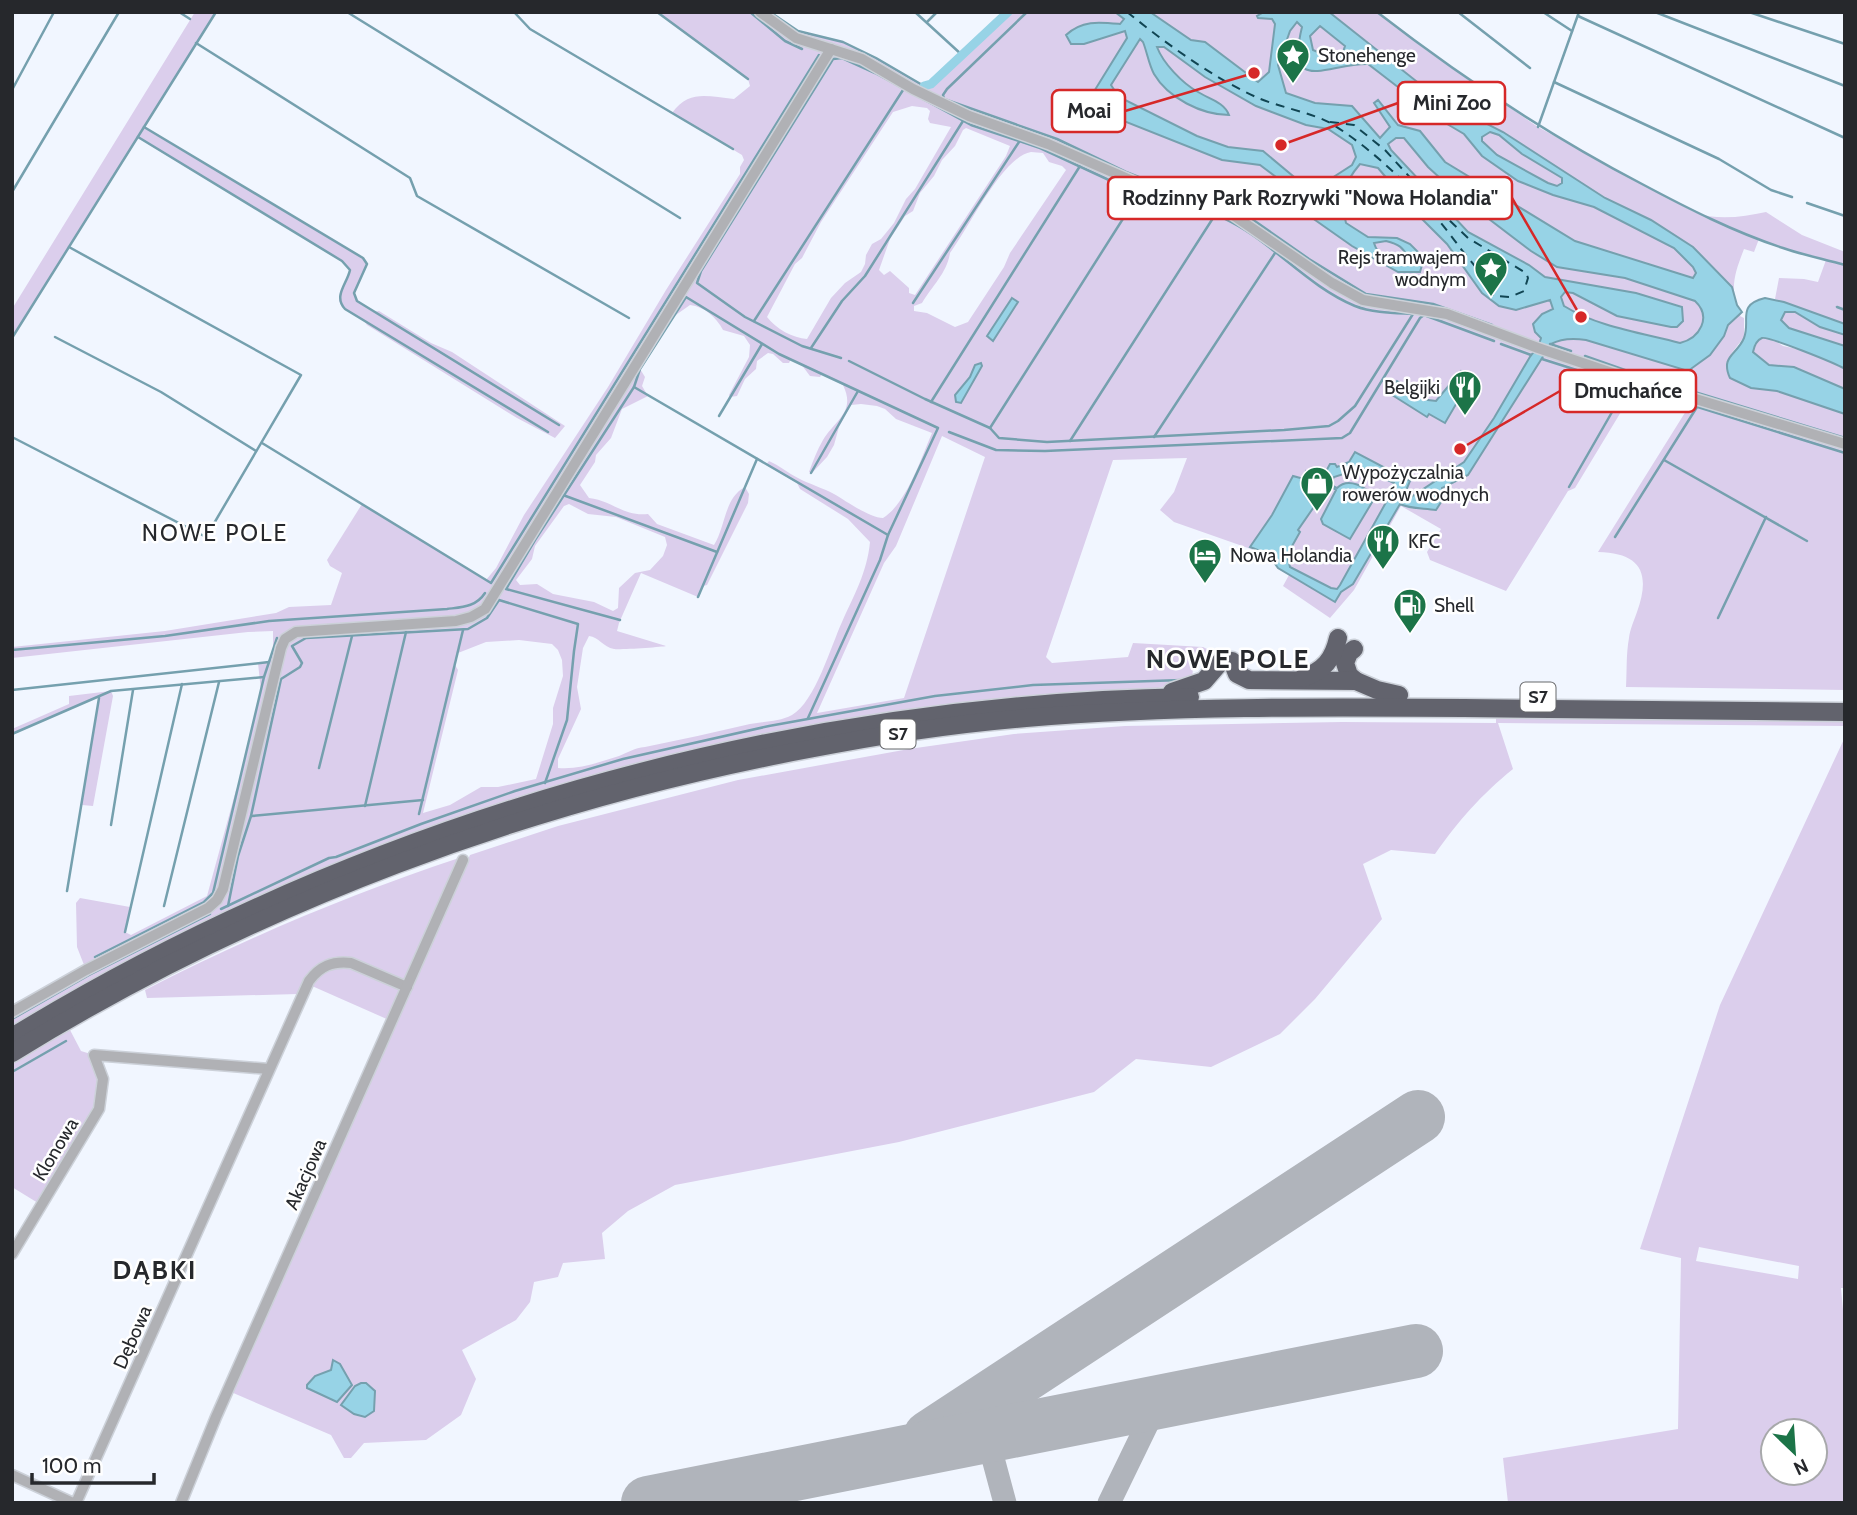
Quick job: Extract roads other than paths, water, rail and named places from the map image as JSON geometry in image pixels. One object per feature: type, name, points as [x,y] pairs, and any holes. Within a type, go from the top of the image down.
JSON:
[{"type":"highway","points":[[1296,680],[1324,667],[1334,654],[1338,638]]},
{"type":"highway","points":[[1354,649],[1345,663],[1349,675],[1377,690],[1399,695]]},
{"type":"highway","points":[[1148,698],[1189,688],[1204,681],[1227,660],[1237,674],[1249,680]]},
{"type":"highway","points":[[1204,681],[1356,681]]},
{"type":"highway","name":"S7","points":[[12,1037],[152,959],[278,899],[422,840],[566,793],[687,761],[845,729],[1017,706],[1148,698],[1399,695],[1845,699]]},
{"type":"highway","name":"S7","points":[[12,1053],[118,992],[218,941],[321,895],[426,854],[599,797],[714,768],[839,743],[1021,718],[1174,709],[1341,707],[1845,712]]},
{"type":"street","points":[[760,12],[796,38],[862,59],[913,89],[969,116],[1048,144],[1167,195],[1230,213],[1357,298],[1369,302],[1435,310],[1541,350],[1845,444]]},
{"type":"street","points":[[12,1012],[86,970],[208,908],[218,900],[223,889],[281,648],[288,635],[296,632],[456,621],[485,609],[831,49]]},
{"type":"street","name":"Akacjowa","points":[[181,1503],[216,1417],[463,860]]},
{"type":"street","name":"Dębowa","points":[[75,1503],[309,981],[316,971],[325,966],[351,963],[407,987]]},
{"type":"street","name":"Klonowa","points":[[12,1254],[99,1110],[103,1079],[94,1055],[269,1069]]},
{"type":"street","points":[[12,1475],[75,1503]]},
{"type":"water","points":[[1115,12],[1150,12],[1191,40],[1205,42],[1258,82],[1269,72],[1275,24],[1272,19],[1257,16],[1264,12],[1329,12],[1440,100],[1503,132],[1605,198],[1651,220],[1693,247],[1732,287],[1742,312],[1728,325],[1724,336],[1710,355],[1688,371],[1586,340],[1568,339],[1551,344],[1468,475],[1442,488],[1443,499],[1436,510],[1400,504],[1353,584],[1341,592],[1335,602],[1278,568],[1268,554],[1250,547],[1272,515],[1293,476],[1304,479],[1306,471],[1324,475],[1330,464],[1337,467],[1349,462],[1355,452],[1410,481],[1405,493],[1411,497],[1464,462],[1538,348],[1541,338],[1535,332],[1533,324],[1542,314],[1553,309],[1550,300],[1516,310],[1499,306],[1482,293],[1447,244],[1378,168],[1360,164],[1350,178],[1343,198],[1346,223],[1368,237],[1397,238],[1410,244],[1424,258],[1420,272],[1398,272],[1352,246],[1308,215],[1276,177],[1260,165],[1222,160],[1106,114],[1093,93],[1127,38],[1125,31],[1084,44],[1071,44],[1066,35],[1085,24],[1120,24],[1124,19]],"holes":[[[1297,22],[1302,27],[1298,48],[1300,62],[1305,69],[1314,71],[1368,64],[1442,121],[1464,134],[1482,156],[1518,181],[1594,207],[1674,248],[1696,273],[1693,278],[1575,241],[1445,162],[1420,131],[1398,125],[1378,100],[1374,103],[1390,127],[1380,138],[1352,106],[1315,103],[1286,93],[1278,65],[1290,31]],[[1320,26],[1345,46],[1343,52],[1329,57],[1313,50],[1310,36]],[[1140,39],[1160,83],[1187,104],[1208,112],[1229,115],[1220,104],[1180,78],[1168,66],[1157,47],[1164,47],[1205,77],[1256,106],[1306,125],[1328,129],[1352,145],[1356,157],[1352,165],[1321,185],[1299,181],[1263,151],[1228,147],[1197,136],[1119,97],[1111,85]],[[1490,132],[1499,135],[1522,154],[1562,178],[1562,183],[1557,186],[1548,183],[1497,155],[1482,141],[1482,137]],[[1396,138],[1404,138],[1428,167],[1464,200],[1531,251],[1557,267],[1625,278],[1695,301],[1703,314],[1698,332],[1680,343],[1606,324],[1564,306],[1561,297],[1565,292],[1573,293],[1617,316],[1671,327],[1677,327],[1683,321],[1682,307],[1636,293],[1545,277],[1529,265],[1468,232],[1388,144]],[[1374,243],[1394,243],[1408,259],[1393,262],[1383,257]],[[1362,468],[1394,483],[1394,488],[1337,589],[1290,567],[1287,555],[1300,532],[1298,530],[1329,485],[1336,490],[1321,519],[1323,524],[1350,539],[1374,499],[1367,490],[1357,484],[1346,483],[1337,488],[1330,484],[1334,477]]]},
{"type":"water","points":[[1012,298],[1018,302],[993,341],[987,336]]},
{"type":"water","points":[[1765,298],[1845,324],[1845,335],[1820,327],[1795,312],[1785,312],[1781,320],[1789,328],[1845,346],[1845,369],[1802,350],[1762,338],[1753,352],[1769,365],[1794,367],[1845,389],[1845,414],[1777,391],[1751,388],[1730,378],[1727,371],[1728,360],[1744,338],[1747,309],[1756,301]]},
{"type":"water","points":[[981,363],[982,366],[961,403],[956,402],[955,395],[970,377],[975,365]]},
{"type":"water","points":[[1461,371],[1472,377],[1445,423],[1429,414],[1427,417],[1389,393],[1397,381],[1428,400],[1436,401]]},
{"type":"water","points":[[333,1360],[340,1364],[352,1385],[337,1402],[307,1388],[315,1376],[331,1370]]},
{"type":"water","points":[[366,1383],[375,1391],[374,1411],[365,1417],[354,1414],[341,1405],[355,1386]]},
{"type":"waterway","points":[[12,90],[54,12]]},
{"type":"waterway","points":[[12,192],[119,12]]},
{"type":"waterway","points":[[179,12],[190,19]]},
{"type":"waterway","points":[[12,338],[216,12]]},
{"type":"waterway","points":[[347,12],[680,218]]},
{"type":"waterway","points":[[514,12],[530,29],[733,149]]},
{"type":"waterway","points":[[657,12],[748,79]]},
{"type":"waterway","points":[[750,12],[785,41],[802,49]]},
{"type":"waterway","points":[[770,12],[798,31],[843,42],[924,86]]},
{"type":"waterway","points":[[915,12],[962,55]]},
{"type":"waterway","points":[[927,22],[937,12]]},
{"type":"waterway","points":[[924,86],[931,84],[1008,12]]},
{"type":"waterway","points":[[1027,12],[947,89],[943,95],[944,99],[1057,139],[1126,172],[1174,191],[1214,199],[1239,210],[1309,259],[1366,294],[1433,304],[1492,325]]},
{"type":"waterway","points":[[1377,12],[1506,104],[1607,165],[1693,211],[1747,235],[1845,265]]},
{"type":"waterway","points":[[1458,12],[1530,68]]},
{"type":"waterway","points":[[1543,12],[1572,31]]},
{"type":"waterway","points":[[1538,127],[1579,12]]},
{"type":"waterway","points":[[1655,12],[1845,86]]},
{"type":"waterway","points":[[1749,12],[1845,44]]},
{"type":"waterway","points":[[1578,16],[1845,138]]},
{"type":"waterway","points":[[196,43],[410,178],[417,196],[629,318]]},
{"type":"waterway","points":[[262,443],[491,583],[819,55]]},
{"type":"waterway","points":[[841,358],[802,346],[745,317],[697,283],[701,271],[833,59],[842,58],[875,73],[971,125],[1040,148],[1124,187],[1171,203]]},
{"type":"waterway","points":[[1554,82],[1719,159],[1771,190],[1792,197]]},
{"type":"waterway","points":[[754,321],[903,90]]},
{"type":"waterway","points":[[811,348],[842,301],[865,276],[963,121]]},
{"type":"waterway","points":[[144,127],[363,258],[367,264],[354,293],[357,301],[559,425]]},
{"type":"waterway","points":[[138,137],[342,261],[350,270],[340,299],[345,309],[548,432]]},
{"type":"waterway","points":[[913,303],[1019,142]]},
{"type":"waterway","points":[[931,402],[1080,166]]},
{"type":"waterway","points":[[990,428],[1140,192]]},
{"type":"waterway","points":[[1807,203],[1845,216]]},
{"type":"waterway","points":[[849,361],[990,428],[999,438],[1047,442],[1284,430],[1329,426],[1338,421],[1355,406],[1413,314],[1355,306],[1322,288],[1247,231],[1213,214],[1181,205]]},
{"type":"waterway","points":[[1070,441],[1215,215]]},
{"type":"waterway","points":[[12,437],[206,537],[301,375],[69,247]]},
{"type":"waterway","points":[[1154,437],[1275,253]]},
{"type":"waterway","points":[[620,620],[506,589],[634,387],[640,369],[686,297],[779,354],[938,428],[808,718]]},
{"type":"waterway","points":[[1837,307],[1845,310]]},
{"type":"waterway","points":[[949,432],[996,450],[1045,451],[1342,438],[1350,433],[1424,315],[1494,341]]},
{"type":"waterway","points":[[55,337],[161,392],[256,451]]},
{"type":"waterway","points":[[719,416],[762,344]]},
{"type":"waterway","points":[[1501,344],[1531,355]]},
{"type":"waterway","points":[[1550,344],[1571,351]]},
{"type":"waterway","points":[[1585,356],[1845,438]]},
{"type":"waterway","points":[[1542,359],[1627,386],[1569,487]]},
{"type":"waterway","points":[[634,387],[888,535]]},
{"type":"waterway","points":[[1640,389],[1845,453]]},
{"type":"waterway","points":[[811,473],[858,391]]},
{"type":"waterway","points":[[1615,537],[1697,407]]},
{"type":"waterway","points":[[698,597],[757,459]]},
{"type":"waterway","points":[[1664,460],[1807,541]]},
{"type":"waterway","points":[[563,495],[717,552]]},
{"type":"waterway","points":[[1718,618],[1766,517]]},
{"type":"waterway","points":[[12,650],[165,636],[269,621],[447,609],[473,604],[485,593]]},
{"type":"waterway","points":[[228,906],[281,679],[300,667],[302,663],[292,646],[306,638],[468,629],[487,618],[499,600],[578,624],[567,720],[545,783]]},
{"type":"waterway","points":[[419,814],[463,630]]},
{"type":"waterway","points":[[365,806],[406,632]]},
{"type":"waterway","points":[[319,768],[352,636]]},
{"type":"waterway","points":[[95,957],[204,902],[213,893],[264,677],[277,638]]},
{"type":"waterway","points":[[12,690],[269,662]]},
{"type":"waterway","points":[[12,734],[111,691],[264,677]]},
{"type":"waterway","points":[[221,909],[329,858],[515,791],[623,759],[769,726],[935,696],[1033,685],[1182,680]]},
{"type":"waterway","points":[[164,906],[219,682]]},
{"type":"waterway","points":[[125,932],[182,684]]},
{"type":"waterway","points":[[111,825],[133,690]]},
{"type":"waterway","points":[[67,891],[99,698]]},
{"type":"waterway","points":[[252,816],[423,800]]},
{"type":"waterway","points":[[12,1019],[89,975],[210,914]]},
{"type":"waterway","points":[[12,1072],[66,1041]]},
{"type":"place","name":"Moai","points":[[1254,73]]},
{"type":"place","name":"Stonehenge","points":[[1293,85]]},
{"type":"place","name":"Mini Zoo","points":[[1281,145]]},
{"type":"place","name":"Rejs tramwajem wodnym","points":[[1491,298]]},
{"type":"place","name":"Rodzinny Park Rozrywki \"Nowa Holandia\"","points":[[1581,317]]},
{"type":"place","name":"Belgijki","points":[[1465,417]]},
{"type":"place","name":"Dmuchańce","points":[[1460,449]]},
{"type":"place","name":"Wypożyczalnia rowerów wodnych","points":[[1317,513]]},
{"type":"place","name":"KFC","points":[[1383,571]]},
{"type":"place","name":"Nowa Holandia","points":[[1205,585]]},
{"type":"place","name":"Shell","points":[[1410,635]]},
{"type":"district","name":"NOWE POLE","points":[[215,533]]},
{"type":"district","name":"NOWE POLE","points":[[1228,659]]},
{"type":"district","name":"DĄBKI","points":[[155,1270]]}]
